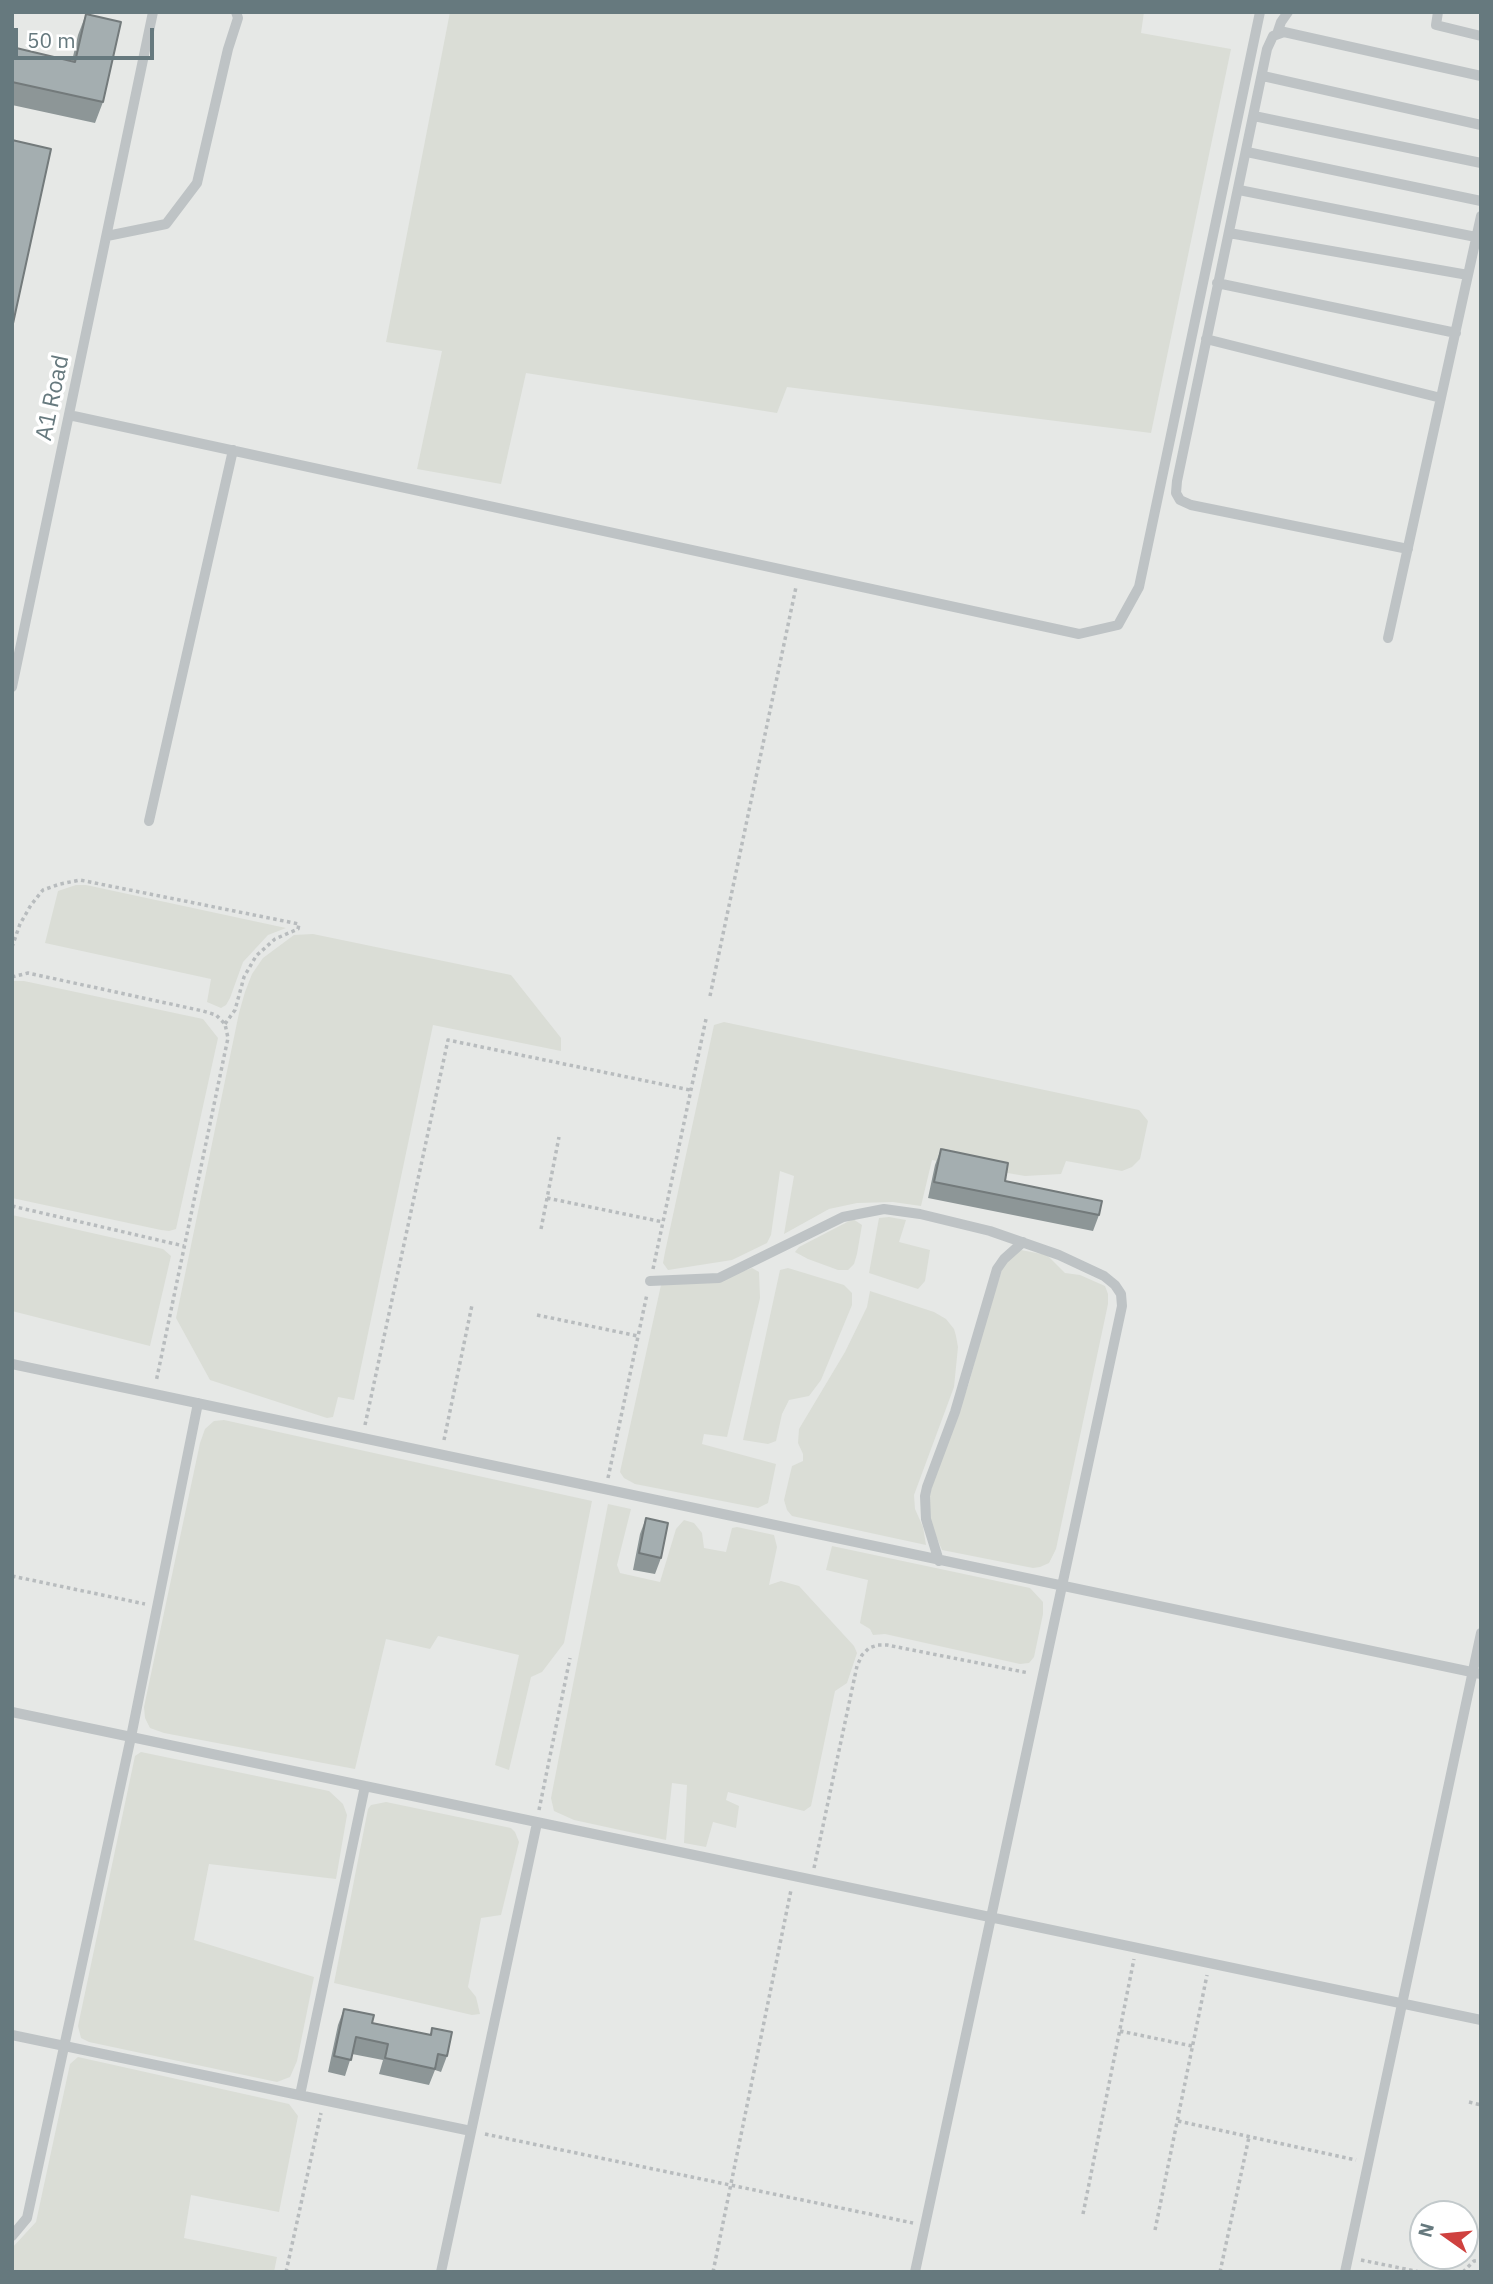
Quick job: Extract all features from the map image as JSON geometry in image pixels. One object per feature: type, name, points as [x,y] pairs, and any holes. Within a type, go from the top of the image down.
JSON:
[{"type":"lane","name":"A1 Road","points":[[12,687],[153,12]]},
{"type":"lane","points":[[69,415],[1079,634],[1118,625],[1139,587],[1260,12]]},
{"type":"lane","points":[[1277,34],[1287,12]]},
{"type":"lane","points":[[1438,12],[1436,24],[1481,36]]},
{"type":"lane","points":[[107,236],[166,224],[197,183],[238,14]]},
{"type":"lane","points":[[1408,549],[1191,505],[1180,500],[1176,493],[1177,481],[1217,283],[1273,36],[1284,32],[1481,76]]},
{"type":"lane","points":[[1263,76],[1481,125]]},
{"type":"lane","points":[[1254,116],[1481,163]]},
{"type":"lane","points":[[1247,152],[1481,201]]},
{"type":"lane","points":[[1239,190],[1476,237]]},
{"type":"lane","points":[[1388,638],[1481,216]]},
{"type":"lane","points":[[1229,233],[1468,275]]},
{"type":"lane","points":[[1217,283],[1456,333]]},
{"type":"lane","points":[[1206,339],[1441,398]]},
{"type":"lane","points":[[149,821],[233,450]]},
{"type":"lane","points":[[650,1281],[719,1278],[843,1217],[884,1209],[920,1214],[1023,1242],[1085,1265],[1115,1285],[1121,1294],[1122,1306],[915,2272]]},
{"type":"lane","points":[[939,1561],[926,1519],[927,1487],[955,1412],[997,1269],[1023,1242]]},
{"type":"lane","points":[[12,1364],[1476,1673]]},
{"type":"lane","points":[[12,2236],[27,2218],[131,1737],[198,1404]]},
{"type":"lane","points":[[1346,2272],[1402,2004],[1476,1673],[1481,1633]]},
{"type":"lane","points":[[12,1713],[1481,2020]]},
{"type":"lane","points":[[300,2095],[365,1786]]},
{"type":"lane","points":[[440,2272],[537,1823]]},
{"type":"lane","points":[[12,2035],[471,2131]]},
{"type":"path","points":[[710,996],[799,573]]},
{"type":"path","points":[[12,947],[20,924],[43,890],[80,880],[299,925],[298,929],[275,939],[256,956],[244,977],[234,1010],[225,1024]]},
{"type":"path","points":[[12,976],[28,973],[203,1011],[216,1015],[225,1024],[228,1038],[154,1394]]},
{"type":"path","points":[[606,1490],[706,1019]]},
{"type":"path","points":[[362,1438],[448,1040],[690,1090]]},
{"type":"path","points":[[541,1229],[559,1137]]},
{"type":"path","points":[[547,1198],[663,1222]]},
{"type":"path","points":[[12,1206],[185,1246]]},
{"type":"path","points":[[441,1455],[472,1306]]},
{"type":"path","points":[[537,1315],[638,1336]]},
{"type":"path","points":[[12,1576],[157,1607]]},
{"type":"path","points":[[811,1880],[857,1666],[869,1648],[887,1645],[1041,1676]]},
{"type":"path","points":[[537,1823],[570,1658]]},
{"type":"path","points":[[713,2272],[794,1877]]},
{"type":"path","points":[[1083,2214],[1136,1948]]},
{"type":"path","points":[[1155,2230],[1209,1963]]},
{"type":"path","points":[[1120,2031],[1192,2046]]},
{"type":"path","points":[[286,2272],[324,2101]]},
{"type":"path","points":[[1469,2102],[1481,2105]]},
{"type":"path","points":[[1178,2121],[1368,2163]]},
{"type":"path","points":[[471,2131],[925,2226]]},
{"type":"path","points":[[1220,2272],[1249,2136]]},
{"type":"path","points":[[1463,2272],[1474,2261],[1481,2260]]},
{"type":"path","points":[[1374,2263],[1409,2269]]},
{"type":"shaded area","points":[[12,12],[1481,12],[1481,2272],[12,2272]]},
{"type":"shaded area","points":[[450,12],[1144,12],[1141,33],[1231,49],[1151,433],[787,387],[777,413],[526,373],[501,484],[417,469],[442,351],[386,342]]},
{"type":"shaded area","points":[[76,885],[286,928],[268,935],[243,962],[230,998],[221,1008],[207,1002],[211,979],[45,943],[58,891]]},
{"type":"shaded area","points":[[313,934],[511,975],[561,1038],[561,1051],[433,1025],[354,1400],[338,1397],[333,1417],[327,1418],[210,1380],[176,1318],[245,992],[252,974],[263,958],[294,935]]},
{"type":"shaded area","points":[[12,981],[24,981],[203,1019],[218,1038],[176,1229],[161,1230],[12,1198]]},
{"type":"shaded area","points":[[724,1022],[1139,1110],[1148,1121],[1140,1159],[1132,1167],[1122,1171],[1066,1161],[1061,1174],[1025,1176],[932,1160],[921,1206],[893,1202],[857,1203],[829,1209],[784,1234],[794,1176],[780,1171],[771,1235],[767,1243],[732,1260],[668,1270],[663,1263],[665,1252],[714,1025]]},
{"type":"shaded area","points":[[12,1215],[163,1249],[171,1256],[150,1346],[12,1311]]},
{"type":"shaded area","points":[[879,1218],[906,1220],[899,1242],[930,1250],[925,1281],[918,1289],[869,1273]]},
{"type":"shaded area","points":[[853,1219],[862,1225],[854,1264],[848,1270],[838,1270],[795,1252],[799,1247]]},
{"type":"shaded area","points":[[1021,1250],[1047,1255],[1065,1273],[1080,1275],[1105,1286],[1108,1294],[1056,1549],[1049,1563],[1033,1568],[942,1550],[931,1524],[929,1501],[933,1480],[969,1383],[1003,1267]]},
{"type":"shaded area","points":[[752,1268],[759,1272],[760,1298],[727,1437],[704,1434],[702,1444],[776,1464],[768,1503],[758,1508],[635,1484],[624,1478],[620,1472],[661,1285]]},
{"type":"shaded area","points":[[788,1268],[844,1285],[852,1293],[852,1305],[821,1380],[809,1396],[789,1400],[782,1414],[776,1441],[768,1444],[743,1440],[780,1270]]},
{"type":"shaded area","points":[[870,1291],[934,1312],[946,1319],[956,1336],[958,1347],[954,1387],[914,1495],[915,1509],[923,1527],[926,1545],[792,1516],[784,1500],[792,1466],[803,1461],[798,1443],[799,1429],[845,1352],[867,1307]]},
{"type":"shaded area","points":[[224,1420],[592,1501],[564,1643],[542,1672],[531,1677],[509,1770],[495,1765],[519,1655],[438,1636],[430,1649],[386,1639],[355,1769],[164,1733],[150,1728],[144,1707],[200,1443],[205,1429],[214,1421]]},
{"type":"shaded area","points":[[608,1504],[631,1509],[617,1565],[620,1573],[660,1582],[676,1529],[684,1520],[694,1523],[702,1533],[704,1548],[726,1552],[732,1528],[774,1535],[777,1547],[769,1585],[781,1581],[799,1586],[854,1646],[857,1653],[847,1683],[835,1691],[811,1806],[804,1811],[728,1792],[726,1800],[739,1806],[736,1828],[713,1822],[706,1847],[684,1843],[687,1785],[672,1783],[666,1840],[574,1820],[554,1811],[551,1798]]},
{"type":"shaded area","points":[[832,1546],[1030,1588],[1043,1602],[1034,1657],[1029,1663],[1020,1664],[885,1634],[873,1635],[870,1629],[860,1623],[868,1580],[826,1570]]},
{"type":"shaded area","points":[[141,1752],[329,1791],[343,1804],[347,1815],[336,1879],[209,1864],[194,1940],[314,1977],[297,2061],[290,2077],[277,2082],[89,2042],[81,2038],[78,2026],[135,1756]]},
{"type":"shaded area","points":[[386,1802],[511,1828],[515,1832],[519,1842],[501,1915],[481,1918],[468,1987],[476,1997],[480,2014],[472,2015],[334,1983],[368,1809],[371,1805]]},
{"type":"shaded area","points":[[78,2057],[289,2104],[298,2116],[279,2212],[191,2195],[184,2238],[277,2257],[274,2272],[12,2272],[12,2248],[36,2222],[70,2064]]},
{"type":"building","points":[[86,14],[121,22],[103,102],[12,82],[12,47],[75,62]]},
{"type":"building","points":[[12,140],[51,149],[12,328]]},
{"type":"building","points":[[941,1149],[1008,1163],[1005,1181],[1102,1201],[1099,1215],[934,1182]]},
{"type":"building","points":[[646,1518],[668,1523],[661,1558],[639,1553]]},
{"type":"building","points":[[344,2009],[374,2015],[372,2023],[431,2035],[432,2028],[452,2032],[447,2056],[438,2054],[435,2069],[385,2058],[388,2044],[356,2037],[351,2060],[334,2056]]}]
